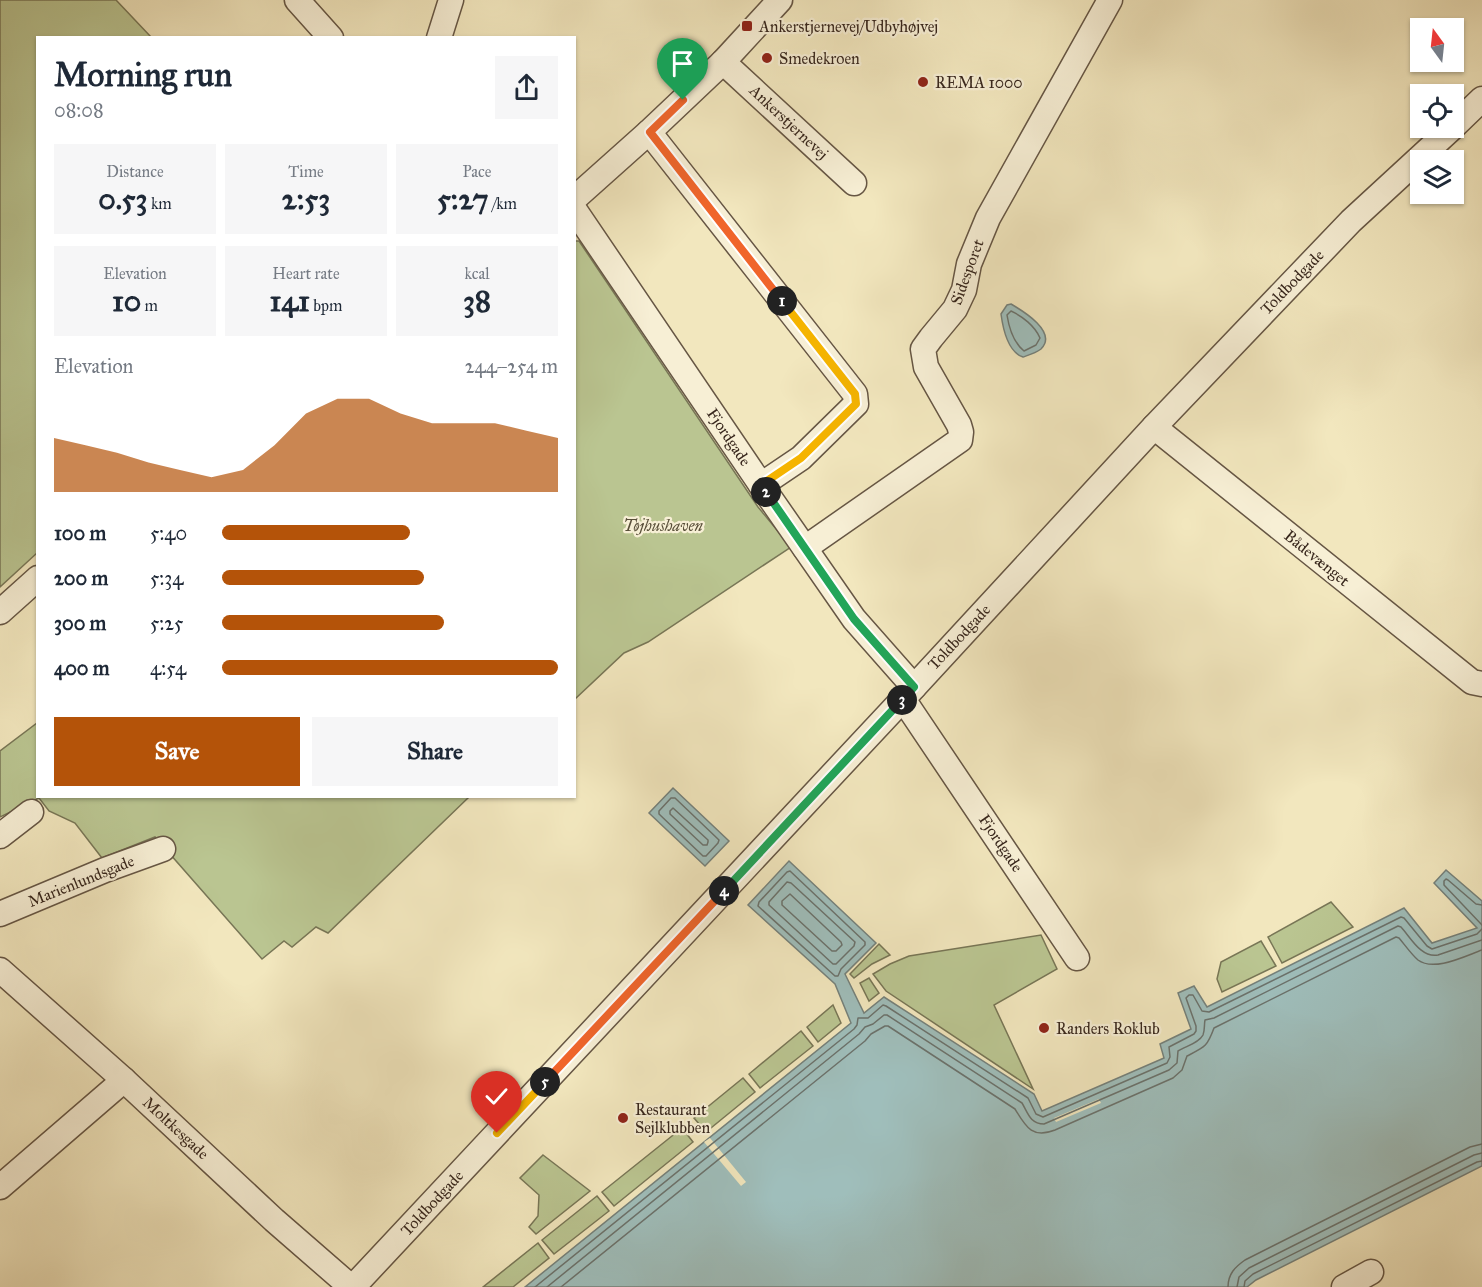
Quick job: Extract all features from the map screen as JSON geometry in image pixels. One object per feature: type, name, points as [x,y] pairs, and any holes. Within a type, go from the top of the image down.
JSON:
[{"type":"street","points":[[297,0],[329,36]]},
{"type":"street","points":[[440,36],[452,0]]},
{"type":"street","points":[[576,197],[650,132],[723,62],[780,0]]},
{"type":"street","name":"Sidesporet","points":[[805,548],[960,440],[959,425],[927,367],[923,350],[955,309],[964,290],[969,264],[988,218],[1110,0]]},
{"type":"street","name":"Ankerstjernevej","points":[[723,62],[854,183]]},
{"type":"street","name":"Toldbodgade","points":[[1464,116],[1482,99]]},
{"type":"street","points":[[650,132],[855,394],[856,404],[801,458],[761,485]]},
{"type":"street","name":"Toldbodgade","points":[[352,1287],[1154,427],[1351,221],[1441,138]]},
{"type":"street","name":"Fjordgade","points":[[576,212],[761,485],[908,693],[1077,958]]},
{"type":"street","name":"Bådevænget","points":[[1154,427],[1472,682],[1482,684]]},
{"type":"street","points":[[0,612],[36,580]]},
{"type":"street","points":[[0,836],[31,812]]},
{"type":"street","name":"Marienlundsgade","points":[[0,914],[105,870],[163,849]]},
{"type":"street","name":"Moltkesgade","points":[[0,970],[124,1080],[274,1220],[352,1287]]},
{"type":"street","points":[[0,1187],[124,1080]]},
{"type":"street","points":[[1344,1287],[1371,1272]]},
{"type":"green space","points":[[0,0],[116,0],[150,36],[36,36],[36,554],[0,587]]},
{"type":"green space","name":"Tøjhushaven","points":[[576,241],[579,241],[758,507],[791,547],[648,642],[624,653],[576,698]]},
{"type":"green space","points":[[36,724],[36,798],[39,798],[0,817],[0,751]]},
{"type":"green space","points":[[39,798],[468,798],[328,933],[316,927],[292,947],[284,941],[262,959],[155,837],[102,858],[75,823],[49,811]]},
{"type":"green space","points":[[1331,902],[1353,927],[1282,963],[1268,937]]},
{"type":"green space","points":[[1041,935],[1057,969],[994,1005],[1033,1089],[886,991],[873,974],[909,956]]},
{"type":"green space","points":[[1261,941],[1276,966],[1222,992],[1217,979],[1221,962]]},
{"type":"green space","points":[[879,944],[890,955],[872,964],[854,978],[850,974]]},
{"type":"green space","points":[[869,978],[879,993],[869,1001],[860,983]]},
{"type":"green space","points":[[833,1005],[841,1023],[818,1042],[807,1027]]},
{"type":"green space","points":[[801,1031],[813,1046],[760,1088],[749,1074]]},
{"type":"green space","points":[[743,1078],[755,1092],[706,1132],[694,1118]]},
{"type":"green space","points":[[682,1128],[693,1142],[614,1206],[602,1192]]},
{"type":"green space","points":[[543,1155],[590,1191],[536,1234],[529,1227],[538,1216],[539,1195],[520,1178]]},
{"type":"green space","points":[[597,1196],[609,1211],[554,1254],[542,1240]]},
{"type":"green space","points":[[538,1243],[549,1258],[513,1287],[483,1287]]},
{"type":"water","points":[[1011,304],[1042,329],[1045,342],[1035,353],[1023,357],[1014,350],[1007,339],[1001,314],[1007,305]]},
{"type":"water","points":[[673,788],[729,841],[705,866],[649,813]]},
{"type":"water","points":[[789,861],[876,943],[845,974],[864,1013],[884,997],[1034,1094],[1042,1111],[1164,1058],[1160,1044],[1191,1029],[1178,993],[1194,986],[1207,1007],[1404,908],[1432,943],[1477,928],[1434,883],[1446,870],[1482,901],[1482,1166],[1256,1280],[1247,1287],[525,1287],[851,1023],[835,984],[748,905]]},
{"type":"pier","points":[[1099,1099],[1101,1103],[1056,1122],[1054,1118]]},
{"type":"pier","points":[[710,1138],[746,1182],[741,1186],[704,1142]]},
{"type":"place","name":"Ankerstjernevej/Udbyhøjvej","points":[[747,26]]},
{"type":"place","name":"Smedekroen","points":[[767,58]]},
{"type":"place","name":"REMA 1000","points":[[923,82]]},
{"type":"place","name":"Randers Roklub","points":[[1044,1028]]},
{"type":"place","name":"Restaurant Sejlklubben","points":[[623,1118]]},
{"type":"route","points":[[497,1133],[914,687],[854,619],[761,485],[801,458],[856,404],[855,394],[650,132],[683,100]]}]
